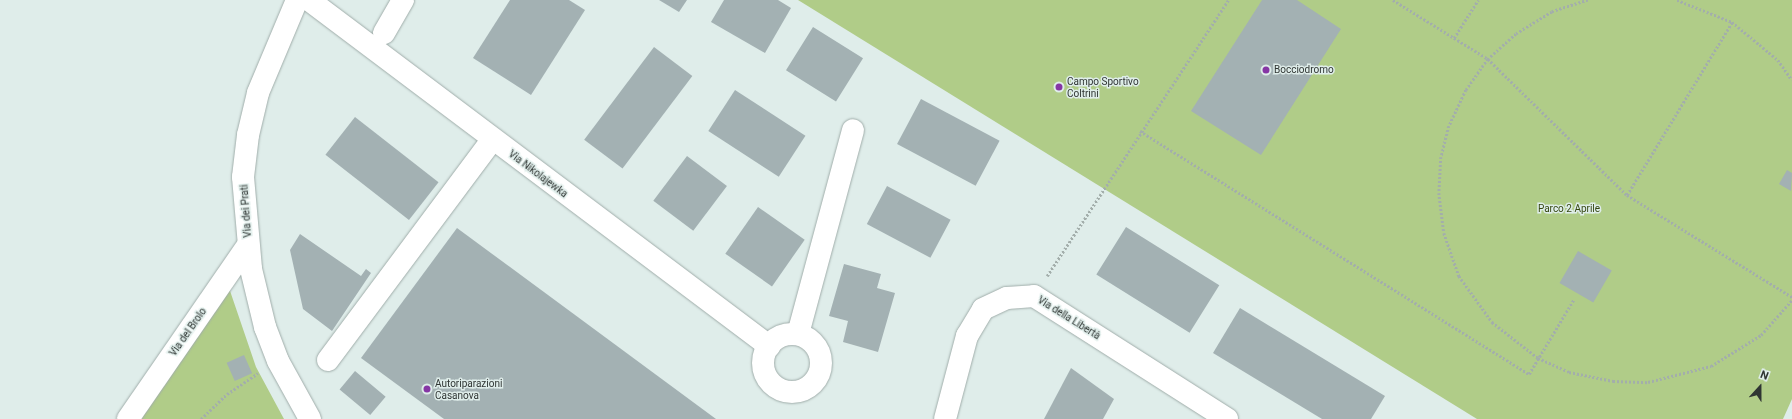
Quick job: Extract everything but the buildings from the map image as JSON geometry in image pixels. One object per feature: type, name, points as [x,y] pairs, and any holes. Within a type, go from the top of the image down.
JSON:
[{"type":"street","name":"Via dei Prati","points":[[297,0],[258,93],[248,135],[243,177],[248,245],[265,327],[278,361],[310,419]]},
{"type":"street","name":"Via Nikolajewka","points":[[308,0],[492,140],[769,346]]},
{"type":"street","points":[[384,33],[403,0]]},
{"type":"street","points":[[798,334],[853,130]]},
{"type":"street","points":[[328,360],[492,140]]},
{"type":"street","name":"Via del Brolo","points":[[128,419],[248,245]]},
{"type":"street","name":"Via della Libertà","points":[[944,419],[967,336],[983,309],[1007,298],[1034,296],[1227,419]]},
{"type":"street","points":[[787,334],[798,334],[811,340],[820,353],[821,368],[815,381],[804,390],[789,392],[775,386],[766,375],[763,360],[769,346],[787,334]]},
{"type":"path","points":[[1034,296],[1140,131],[1228,0]]},
{"type":"path","points":[[1393,0],[1488,59],[1627,195],[1792,298],[1761,334],[1711,366],[1648,382],[1613,381],[1569,372],[1538,358],[1492,322],[1460,276],[1444,233],[1439,193],[1441,157],[1449,126],[1466,90],[1488,59],[1516,34],[1546,16],[1588,0]]},
{"type":"path","points":[[1454,38],[1478,0]]},
{"type":"path","points":[[1677,0],[1732,22],[1778,60],[1792,80]]},
{"type":"path","points":[[1627,195],[1732,22]]},
{"type":"path","points":[[1140,131],[1529,374],[1574,299]]},
{"type":"path","points":[[201,419],[227,394],[278,361]]},
{"type":"green space","name":"Parco 2 Aprile","points":[[798,0],[1792,0],[1792,399],[1783,419],[1477,419]]},
{"type":"green space","points":[[228,285],[256,367],[284,419],[141,419]]},
{"type":"place","name":"Bocciodromo","points":[[1266,70]]},
{"type":"place","name":"Campo Sportivo Coltrini","points":[[1059,87]]},
{"type":"place","name":"Autoriparazioni Casanova","points":[[427,389]]}]
